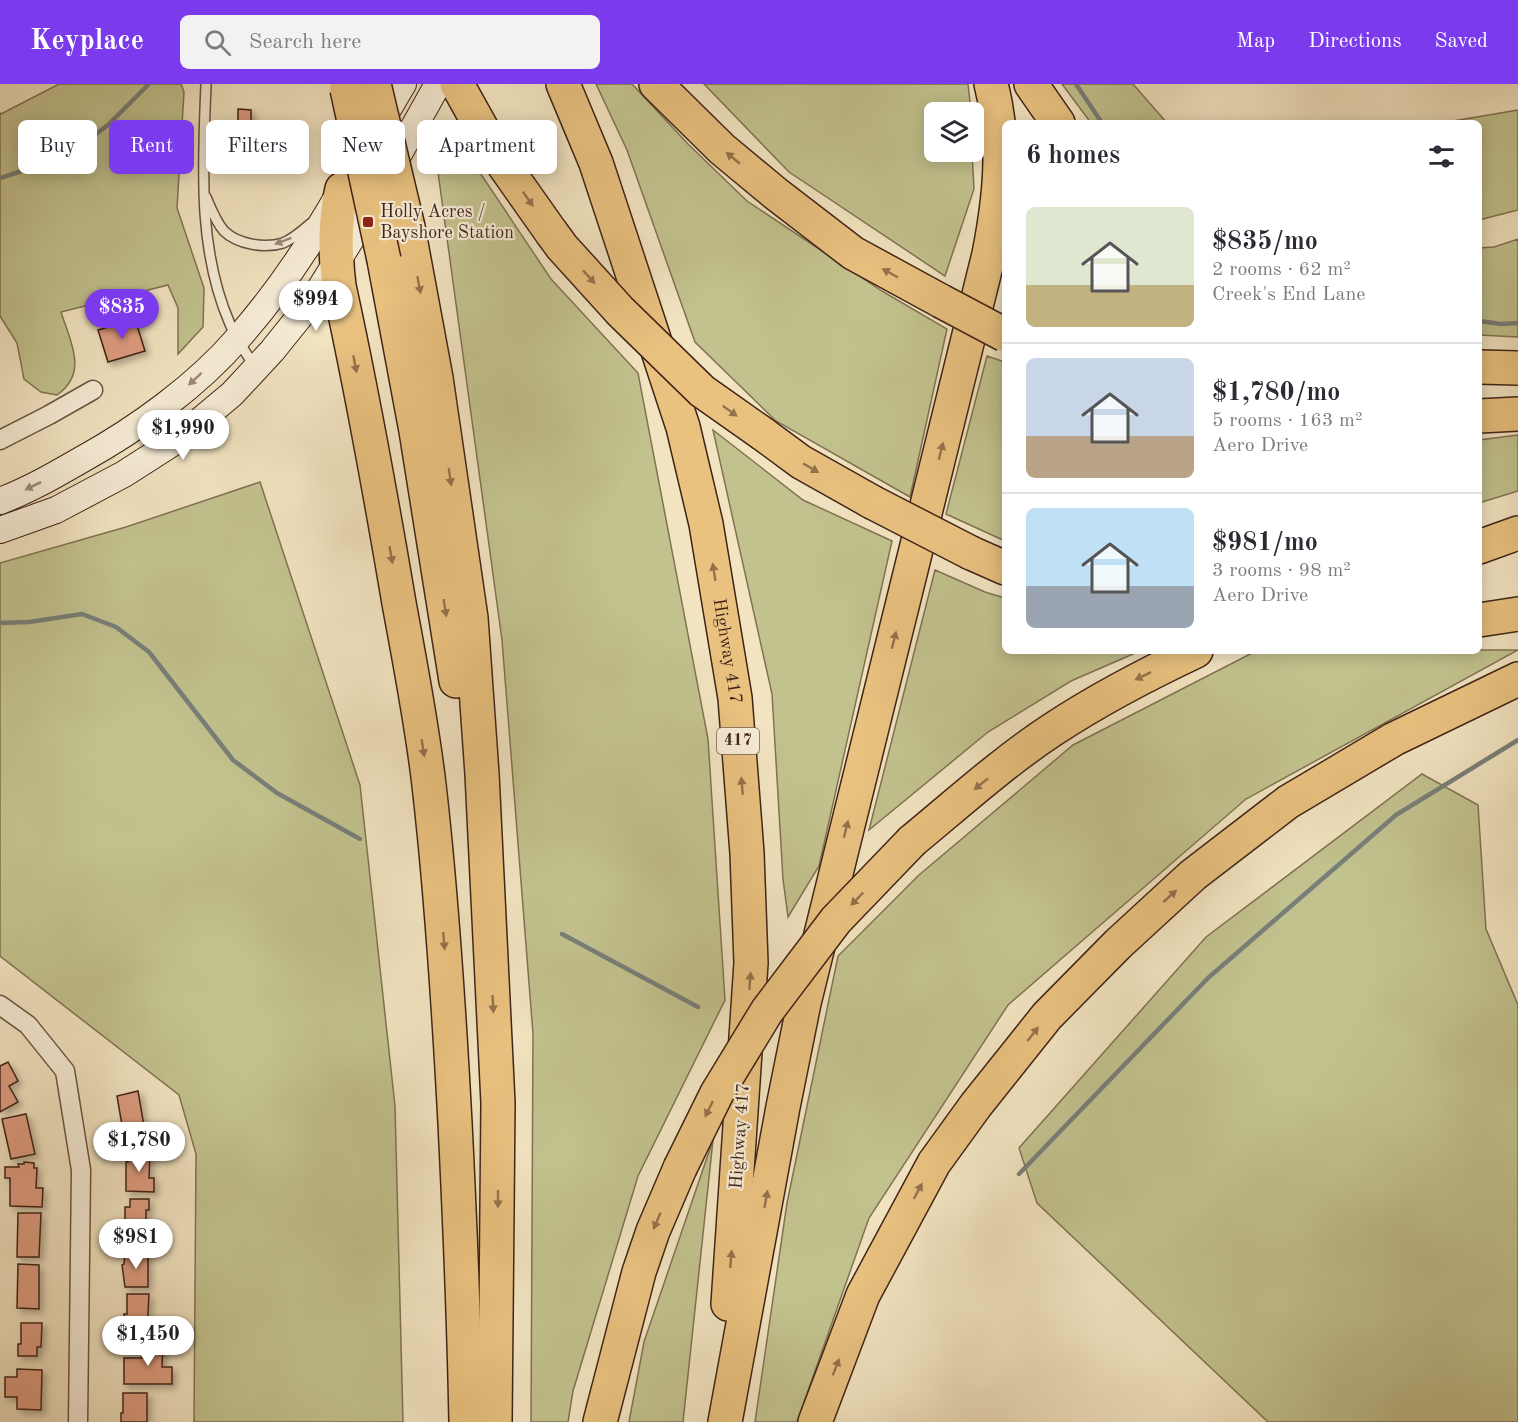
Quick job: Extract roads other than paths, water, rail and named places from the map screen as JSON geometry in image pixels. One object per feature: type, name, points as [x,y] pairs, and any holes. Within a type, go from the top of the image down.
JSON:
[{"type":"highway","points":[[457,84],[496,154],[562,247],[620,311],[702,391],[801,462],[872,502],[1002,567]]},
{"type":"highway","name":"Highway 417","points":[[563,84],[596,163],[683,427],[706,524],[735,698],[747,853],[751,963],[736,1203],[718,1422]]},
{"type":"highway","points":[[656,84],[722,149],[844,246],[941,302],[1002,333]]},
{"type":"highway","points":[[725,1422],[783,1107],[807,993],[989,255],[999,198],[1001,169],[998,117],[991,84]]},
{"type":"highway","points":[[1030,84],[1056,120]]},
{"type":"highway","points":[[356,86],[408,227],[436,378],[471,618],[482,774],[498,1103],[495,1422]]},
{"type":"highway","points":[[356,86],[384,261],[430,512],[488,883]]},
{"type":"highway","points":[[336,199],[336,265],[395,579],[428,781],[447,977],[460,1222],[466,1422]]},
{"type":"highway","points":[[1482,367],[1518,368]]},
{"type":"highway","points":[[1482,416],[1518,414]]},
{"type":"highway","points":[[1482,546],[1518,533]]},
{"type":"highway","points":[[1482,620],[1518,614]]},
{"type":"highway","points":[[600,1422],[639,1272],[653,1231],[680,1168],[717,1093],[767,1011],[836,920],[912,842],[986,780],[1050,731],[1122,686],[1190,654]]},
{"type":"highway","points":[[815,1422],[863,1295],[934,1162],[1047,1016],[1118,944],[1193,875],[1288,802],[1394,739],[1518,679]]},
{"type":"main road","points":[[0,501],[40,483],[117,440],[178,395],[237,339],[276,293],[336,199],[403,84]]},
{"type":"main road","points":[[0,530],[56,510],[124,474],[177,440],[232,394],[256,369],[313,300],[336,265],[438,84]]},
{"type":"street","points":[[0,440],[93,390]]},
{"type":"street","points":[[0,1005],[28,1025],[65,1071],[81,1170],[78,1422]]},
{"type":"lane","points":[[207,84],[204,192],[214,270],[228,320],[256,369]]},
{"type":"lane","points":[[204,192],[225,231],[247,243],[258,244],[282,243],[299,234],[336,199]]},
{"type":"waterway","points":[[0,178],[67,156],[108,125],[149,84]]},
{"type":"waterway","points":[[1076,84],[1100,120]]},
{"type":"waterway","points":[[1482,321],[1518,323]]},
{"type":"waterway","points":[[0,623],[29,622],[82,614],[116,627],[149,652],[233,760],[277,793],[360,839]]},
{"type":"waterway","points":[[1019,1174],[1208,978],[1396,815],[1518,740]]},
{"type":"waterway","points":[[562,934],[698,1007]]},
{"type":"place","name":"Holly Acres / Bayshore Station","points":[[368,222]]}]
